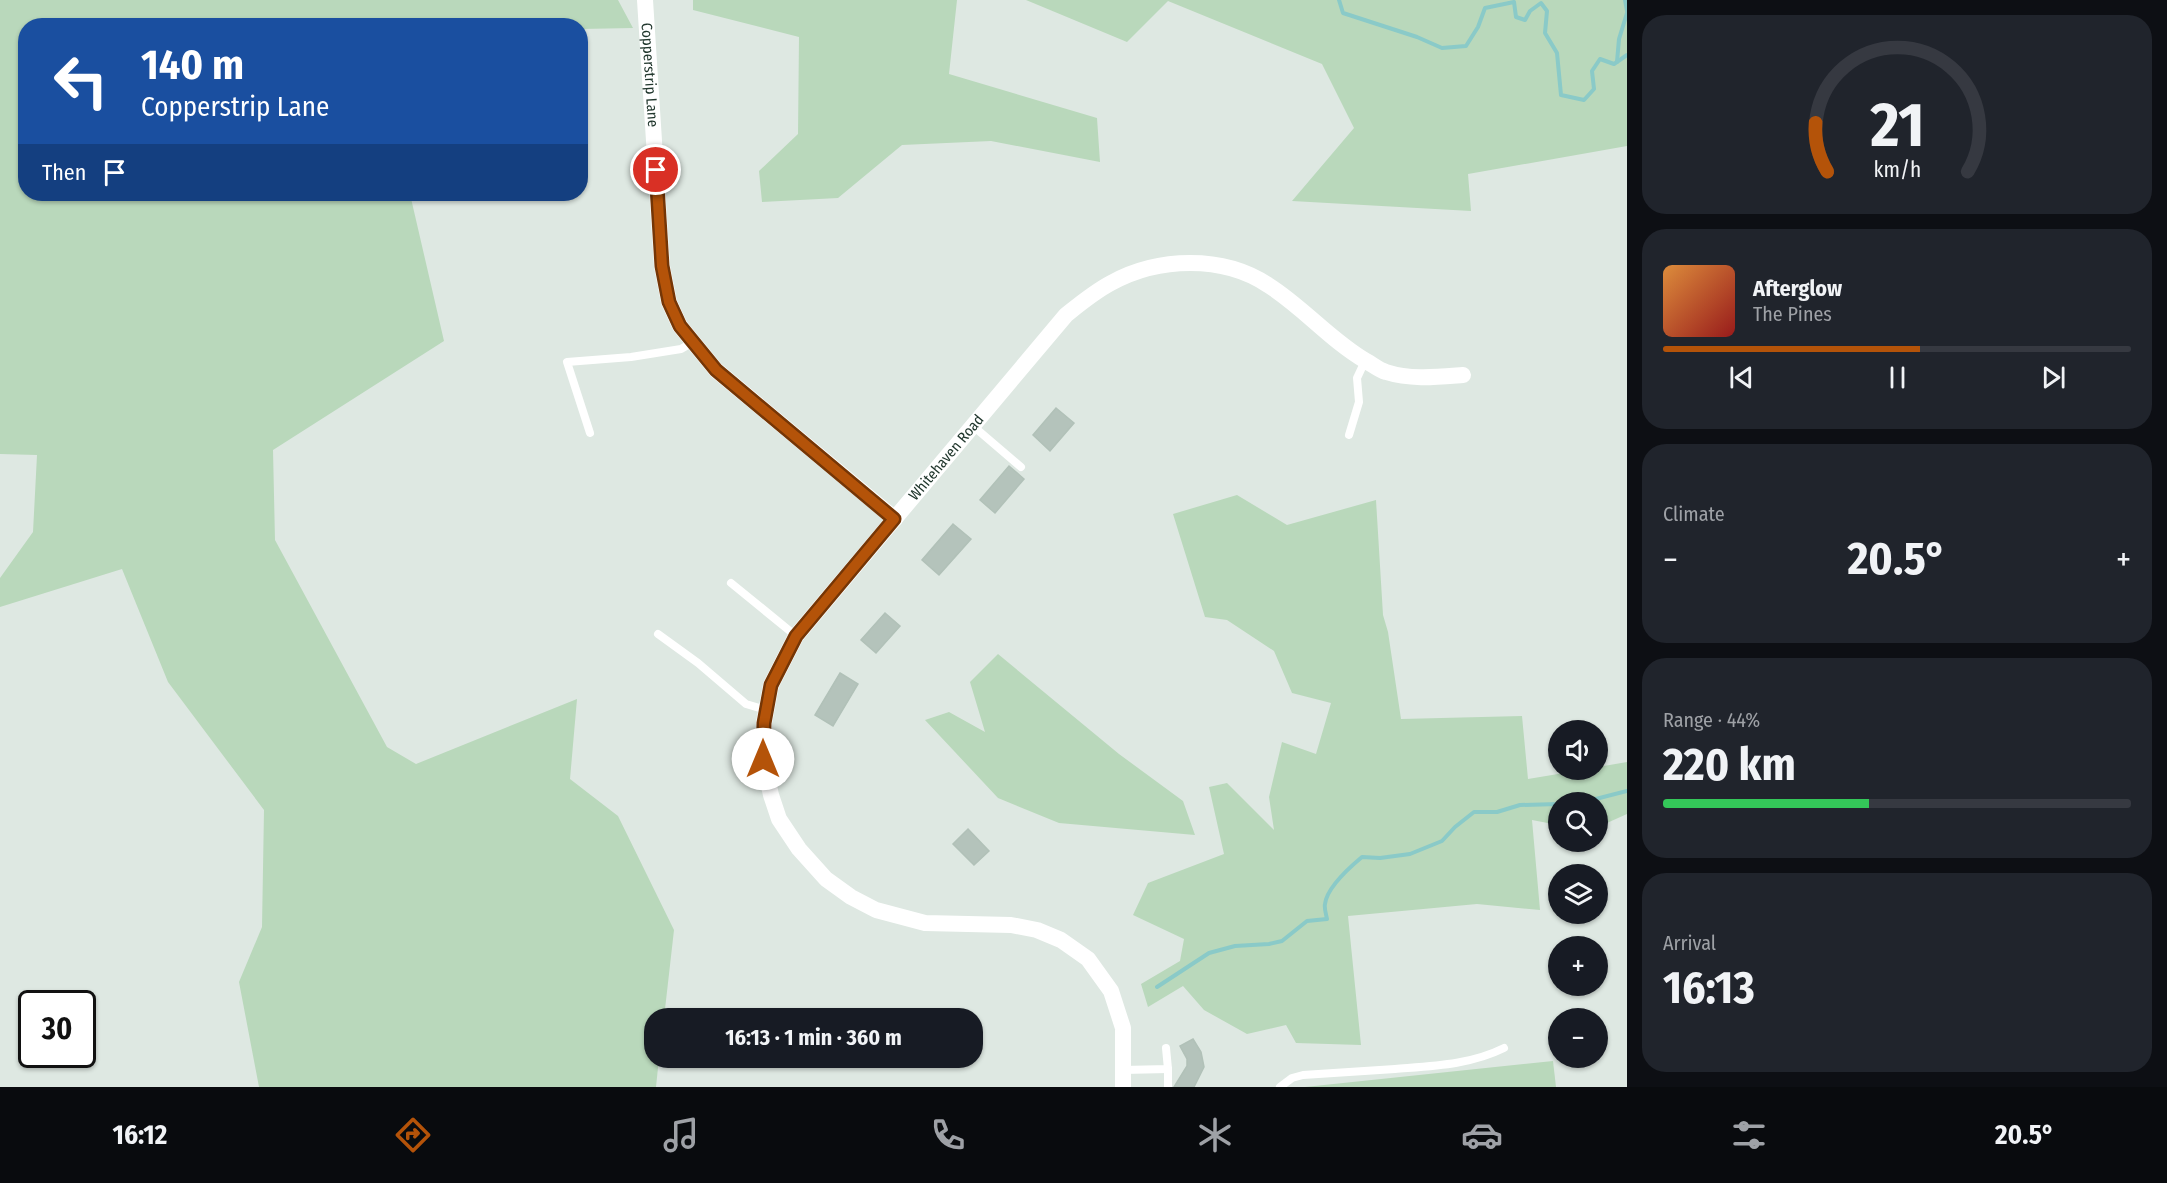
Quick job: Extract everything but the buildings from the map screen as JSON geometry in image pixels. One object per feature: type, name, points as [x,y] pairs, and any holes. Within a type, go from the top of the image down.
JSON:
[{"type":"street","name":"Copperstrip Lane","points":[[645,0],[662,266],[669,302],[680,326],[716,370],[894,519]]},
{"type":"street","name":"Whitehaven Road","points":[[1123,1087],[1123,1028],[1111,991],[1088,959],[1061,940],[1037,930],[1011,925],[925,923],[876,910],[851,897],[826,879],[799,849],[780,819],[771,795],[763,759],[764,723],[771,685],[796,636],[1066,315],[1089,296],[1113,281],[1154,267],[1191,262],[1229,267],[1268,284],[1350,352],[1385,372],[1421,378],[1463,375]]},
{"type":"lane","points":[[590,433],[567,362],[681,350],[693,342]]},
{"type":"lane","points":[[1349,435],[1359,402],[1358,378],[1365,361]]},
{"type":"lane","points":[[973,426],[1021,467]]},
{"type":"lane","points":[[731,583],[796,636]]},
{"type":"lane","points":[[658,634],[698,663],[746,704],[766,710]]},
{"type":"lane","points":[[1166,1048],[1168,1087]]},
{"type":"lane","points":[[1280,1087],[1292,1078],[1303,1075],[1427,1067],[1464,1062],[1490,1055],[1504,1048]]},
{"type":"lane","points":[[1123,1070],[1168,1069]]},
{"type":"green space","points":[[0,0],[618,0],[633,28],[588,29],[588,18],[18,18],[18,201],[412,201],[444,341],[273,450],[275,540],[387,747],[416,764],[577,699],[570,779],[618,816],[674,930],[665,1008],[644,1008],[644,1068],[658,1068],[656,1087],[259,1087],[239,982],[262,927],[264,810],[168,682],[122,569],[0,607],[0,578],[33,532],[37,455],[0,454]]},
{"type":"green space","points":[[693,0],[957,0],[949,74],[1097,118],[1100,162],[991,141],[902,145],[838,198],[762,202],[759,171],[798,134],[799,37],[693,10]]},
{"type":"green space","points":[[1026,0],[1627,0],[1627,146],[1468,174],[1471,211],[1292,201],[1354,128],[1322,64],[1168,1],[1127,42]]},
{"type":"green space","points":[[1237,495],[1287,525],[1376,500],[1383,615],[1388,632],[1401,719],[1522,716],[1528,779],[1548,776],[1548,780],[1608,780],[1608,765],[1627,762],[1627,814],[1608,823],[1608,792],[1548,792],[1548,823],[1532,820],[1540,910],[1477,904],[1348,916],[1361,1045],[1296,1043],[1286,1025],[1247,1034],[1204,1010],[1183,986],[1148,1007],[1141,984],[1180,961],[1184,939],[1133,915],[1148,883],[1224,854],[1209,787],[1227,783],[1274,830],[1269,797],[1282,742],[1316,754],[1331,703],[1292,693],[1274,651],[1227,620],[1205,617],[1173,514]]},
{"type":"green space","points":[[998,654],[1119,754],[1183,801],[1195,835],[1059,823],[998,798],[925,720],[949,712],[985,732],[970,682]]},
{"type":"green space","points":[[1548,1062],[1548,1068],[1554,1068],[1556,1087],[1305,1087]]},
{"type":"waterway","points":[[1339,0],[1343,13],[1417,37],[1442,48],[1466,46],[1478,27],[1485,8],[1514,2],[1516,17],[1525,20],[1530,11],[1541,3],[1547,11],[1545,33],[1557,53],[1561,95],[1584,100],[1594,89],[1592,71],[1600,59],[1614,64],[1627,55]]},
{"type":"waterway","points":[[1625,0],[1627,11]]},
{"type":"waterway","points":[[1617,62],[1619,39],[1627,13]]},
{"type":"waterway","points":[[1608,796],[1627,791]]},
{"type":"waterway","points":[[1157,987],[1209,953],[1235,946],[1282,941],[1307,921],[1327,919],[1325,906],[1330,891],[1351,866],[1362,857],[1380,858],[1410,854],[1442,841],[1474,812],[1497,812],[1520,805],[1548,804]]},
{"type":"route","points":[[656,170],[662,266],[669,302],[680,326],[716,370],[894,519],[796,636],[771,685],[764,723],[763,759]]}]
